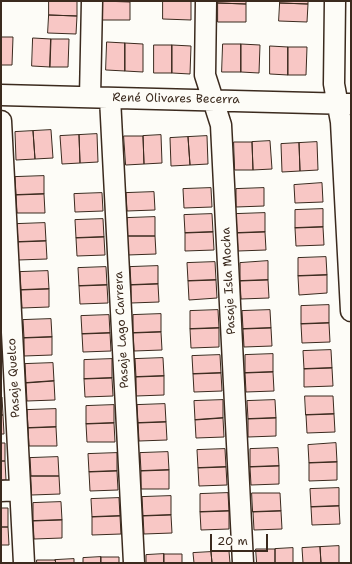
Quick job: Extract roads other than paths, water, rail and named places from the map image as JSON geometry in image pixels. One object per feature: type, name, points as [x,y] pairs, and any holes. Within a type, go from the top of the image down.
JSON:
[{"type":"street","points":[[90,97],[92,1]]},
{"type":"street","name":"Pasaje Isla Mocha","points":[[206,1],[205,75],[221,125],[243,563]]},
{"type":"street","points":[[335,1],[334,80],[344,104],[341,122],[351,311]]},
{"type":"street","name":"René Olivares Becerra","points":[[1,95],[344,104]]},
{"type":"street","name":"Pasaje Lago Carrera","points":[[110,98],[134,563]]},
{"type":"street","name":"Pasaje Quelco","points":[[1,121],[11,490],[24,563]]}]
